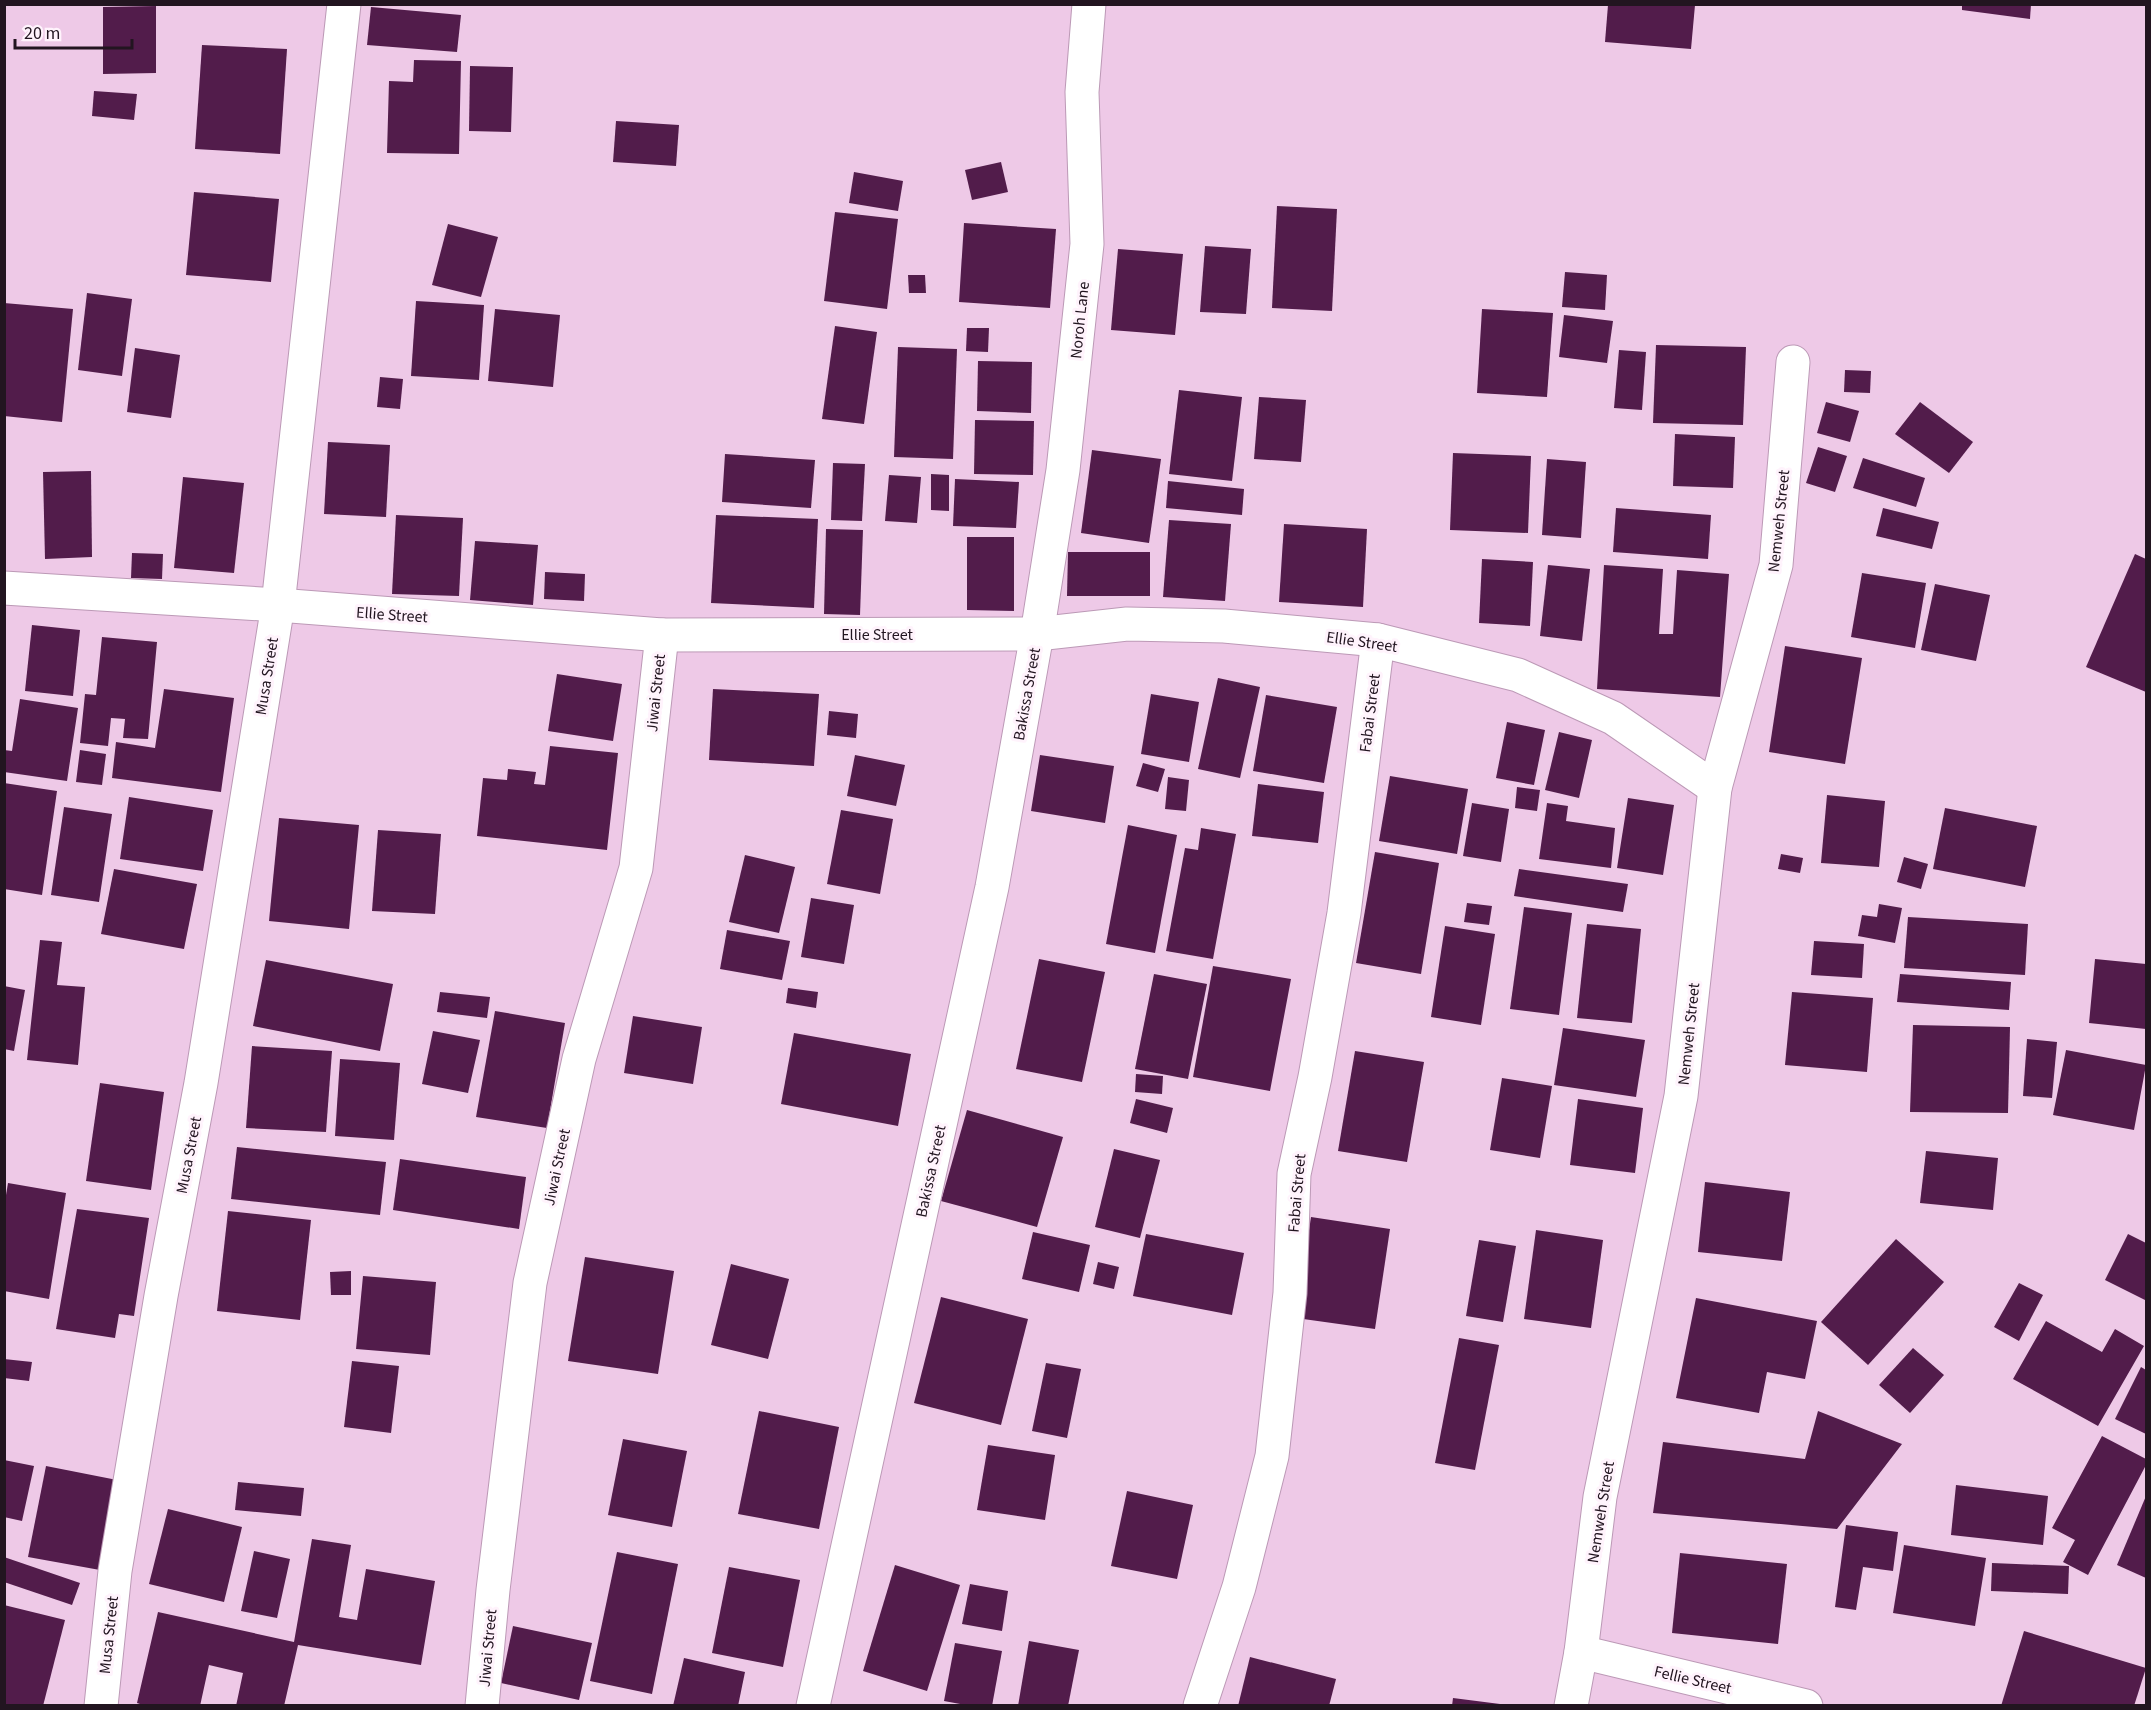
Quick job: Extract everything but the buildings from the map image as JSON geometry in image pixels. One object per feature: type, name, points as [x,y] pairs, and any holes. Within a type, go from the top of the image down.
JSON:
[{"type":"street","name":"Musa Street","points":[[101,1706],[116,1560],[161,1296],[201,1083],[278,605],[344,4]]},
{"type":"street","name":"Noroh Lane","points":[[1037,634],[1063,470],[1087,244],[1082,92],[1089,4]]},
{"type":"street","name":"Nemweh Street","points":[[1571,1706],[1581,1652],[1600,1497],[1681,1096],[1715,788],[1776,565],[1793,362]]},
{"type":"street","name":"Ellie Street","points":[[4,588],[278,605],[662,635],[1037,634],[1138,624],[1224,626],[1378,640],[1518,675],[1613,718],[1715,788]]},
{"type":"street","name":"Bakissa Street","points":[[813,1706],[992,887],[1037,634]]},
{"type":"street","name":"Jiwai Street","points":[[482,1706],[494,1579],[530,1283],[579,1059],[636,868],[662,635]]},
{"type":"street","name":"Fabai Street","points":[[1200,1706],[1239,1587],[1272,1456],[1290,1293],[1294,1174],[1315,1077],[1344,913],[1378,640]]},
{"type":"street","name":"Fellie Street","points":[[1581,1652],[1806,1706]]}]
